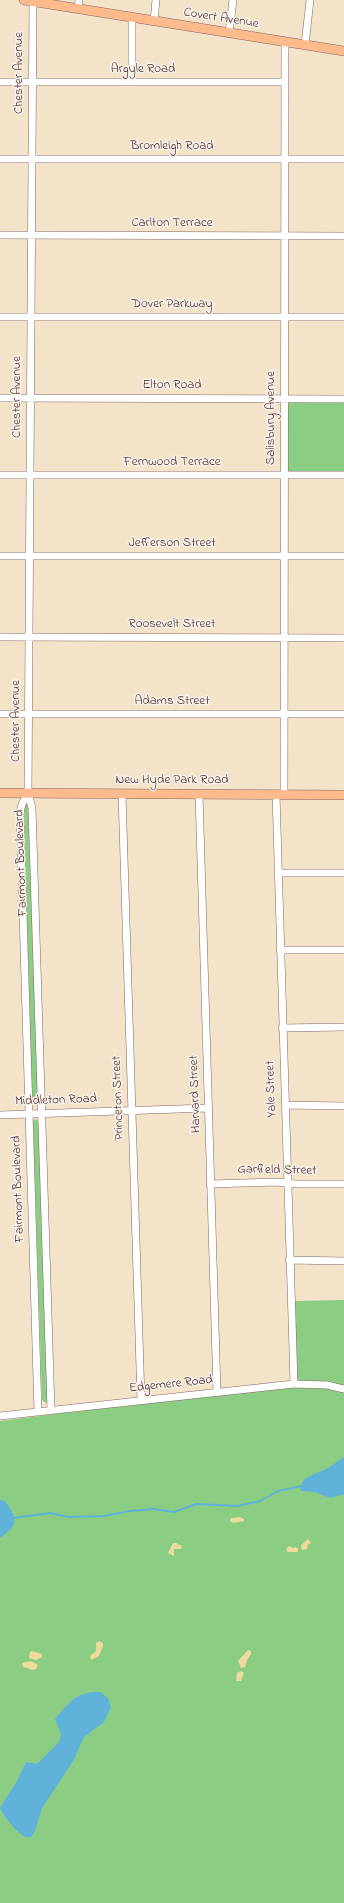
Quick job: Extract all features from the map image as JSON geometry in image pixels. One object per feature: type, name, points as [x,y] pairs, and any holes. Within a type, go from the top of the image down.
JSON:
[{"type":"main road","name":"Covert Avenue","points":[[28,1],[78,4],[154,21],[344,51]]},
{"type":"main road","name":"New Hyde Park Road","points":[[0,793],[344,795]]},
{"type":"street","points":[[154,21],[156,0]]},
{"type":"street","points":[[229,33],[232,0]]},
{"type":"street","points":[[305,45],[310,0]]},
{"type":"street","name":"Chester Avenue","points":[[28,1],[32,82],[28,793]]},
{"type":"street","points":[[132,17],[132,82]]},
{"type":"street","name":"Salisbury Avenue","points":[[280,794],[284,714],[285,42]]},
{"type":"street","name":"Argyle Road","points":[[0,82],[285,82]]},
{"type":"street","name":"Bromleigh Road","points":[[0,159],[344,159]]},
{"type":"street","name":"Carlton Terrace","points":[[0,236],[344,236]]},
{"type":"street","name":"Dover Parkway","points":[[0,317],[344,317]]},
{"type":"street","name":"Elton Road","points":[[0,398],[344,399]]},
{"type":"street","name":"Fernwood Terrace","points":[[0,475],[344,475]]},
{"type":"street","name":"Jefferson Street","points":[[0,556],[344,556]]},
{"type":"street","name":"Roosevelt Street","points":[[0,637],[344,638]]},
{"type":"street","name":"Adams Street","points":[[0,714],[344,714]]},
{"type":"street","name":"Fairmont Boulevard","points":[[28,793],[32,808],[51,1410]]},
{"type":"street","name":"Fairmont Boulevard","points":[[28,793],[20,813],[38,1412]]},
{"type":"street","name":"Princeton Street","points":[[122,794],[141,1400]]},
{"type":"street","name":"Harvard Street","points":[[199,794],[217,1392]]},
{"type":"street","name":"Yale Street","points":[[280,794],[278,873],[294,1384]]},
{"type":"street","points":[[278,873],[344,873]]},
{"type":"street","points":[[280,950],[344,950]]},
{"type":"street","points":[[282,1028],[344,1027]]},
{"type":"street","points":[[285,1105],[344,1106]]},
{"type":"street","name":"Middleton Road","points":[[0,1114],[208,1108]]},
{"type":"street","name":"Garfield Street","points":[[210,1184],[344,1184]]},
{"type":"street","points":[[289,1260],[344,1260]]},
{"type":"street","name":"Edgemere Road","points":[[0,1416],[294,1384],[322,1385],[344,1389]]},
{"type":"green space","points":[[287,400],[344,401],[344,472],[286,472]]},
{"type":"green space","points":[[26,804],[28,805],[39,1103],[36,1105],[32,1103],[24,807]]},
{"type":"green space","points":[[35,1119],[39,1122],[48,1401],[46,1403],[42,1400],[33,1121]]},
{"type":"green space","points":[[344,1300],[344,1903],[0,1903],[0,1421],[294,1384],[294,1301]]},
{"type":"sand","points":[[240,1517],[244,1519],[244,1521],[233,1523],[230,1521],[231,1518]]},
{"type":"sand","points":[[308,1539],[311,1543],[308,1544],[307,1549],[302,1550],[301,1545]]},
{"type":"sand","points":[[173,1543],[182,1546],[181,1549],[174,1549],[174,1556],[168,1553]]},
{"type":"sand","points":[[289,1546],[293,1548],[296,1547],[298,1552],[287,1552],[286,1549]]},
{"type":"sand","points":[[99,1641],[103,1644],[99,1656],[91,1660],[90,1656],[96,1651],[96,1643]]},
{"type":"sand","points":[[248,1650],[251,1651],[251,1654],[245,1667],[241,1668],[238,1661]]},
{"type":"sand","points":[[32,1651],[42,1654],[42,1657],[36,1660],[29,1658],[30,1652]]},
{"type":"sand","points":[[31,1661],[38,1665],[36,1669],[31,1670],[23,1667],[22,1663]]},
{"type":"sand","points":[[241,1671],[244,1673],[241,1681],[236,1681],[237,1673]]},
{"type":"water","points":[[344,1457],[344,1494],[330,1498],[315,1492],[301,1491],[301,1486],[306,1478],[328,1468]]},
{"type":"water","points":[[0,1500],[5,1501],[14,1517],[14,1521],[11,1529],[0,1538]]},
{"type":"water","points":[[92,1692],[100,1692],[108,1698],[111,1707],[104,1722],[84,1737],[73,1761],[42,1808],[35,1831],[31,1837],[25,1837],[11,1824],[0,1808],[17,1781],[26,1762],[37,1764],[59,1742],[61,1734],[55,1719],[75,1698]]},
{"type":"waterway","points":[[13,1518],[50,1513],[68,1517],[104,1516],[130,1511],[154,1509],[174,1512],[196,1504],[237,1506],[260,1501],[278,1491],[302,1486]]}]
